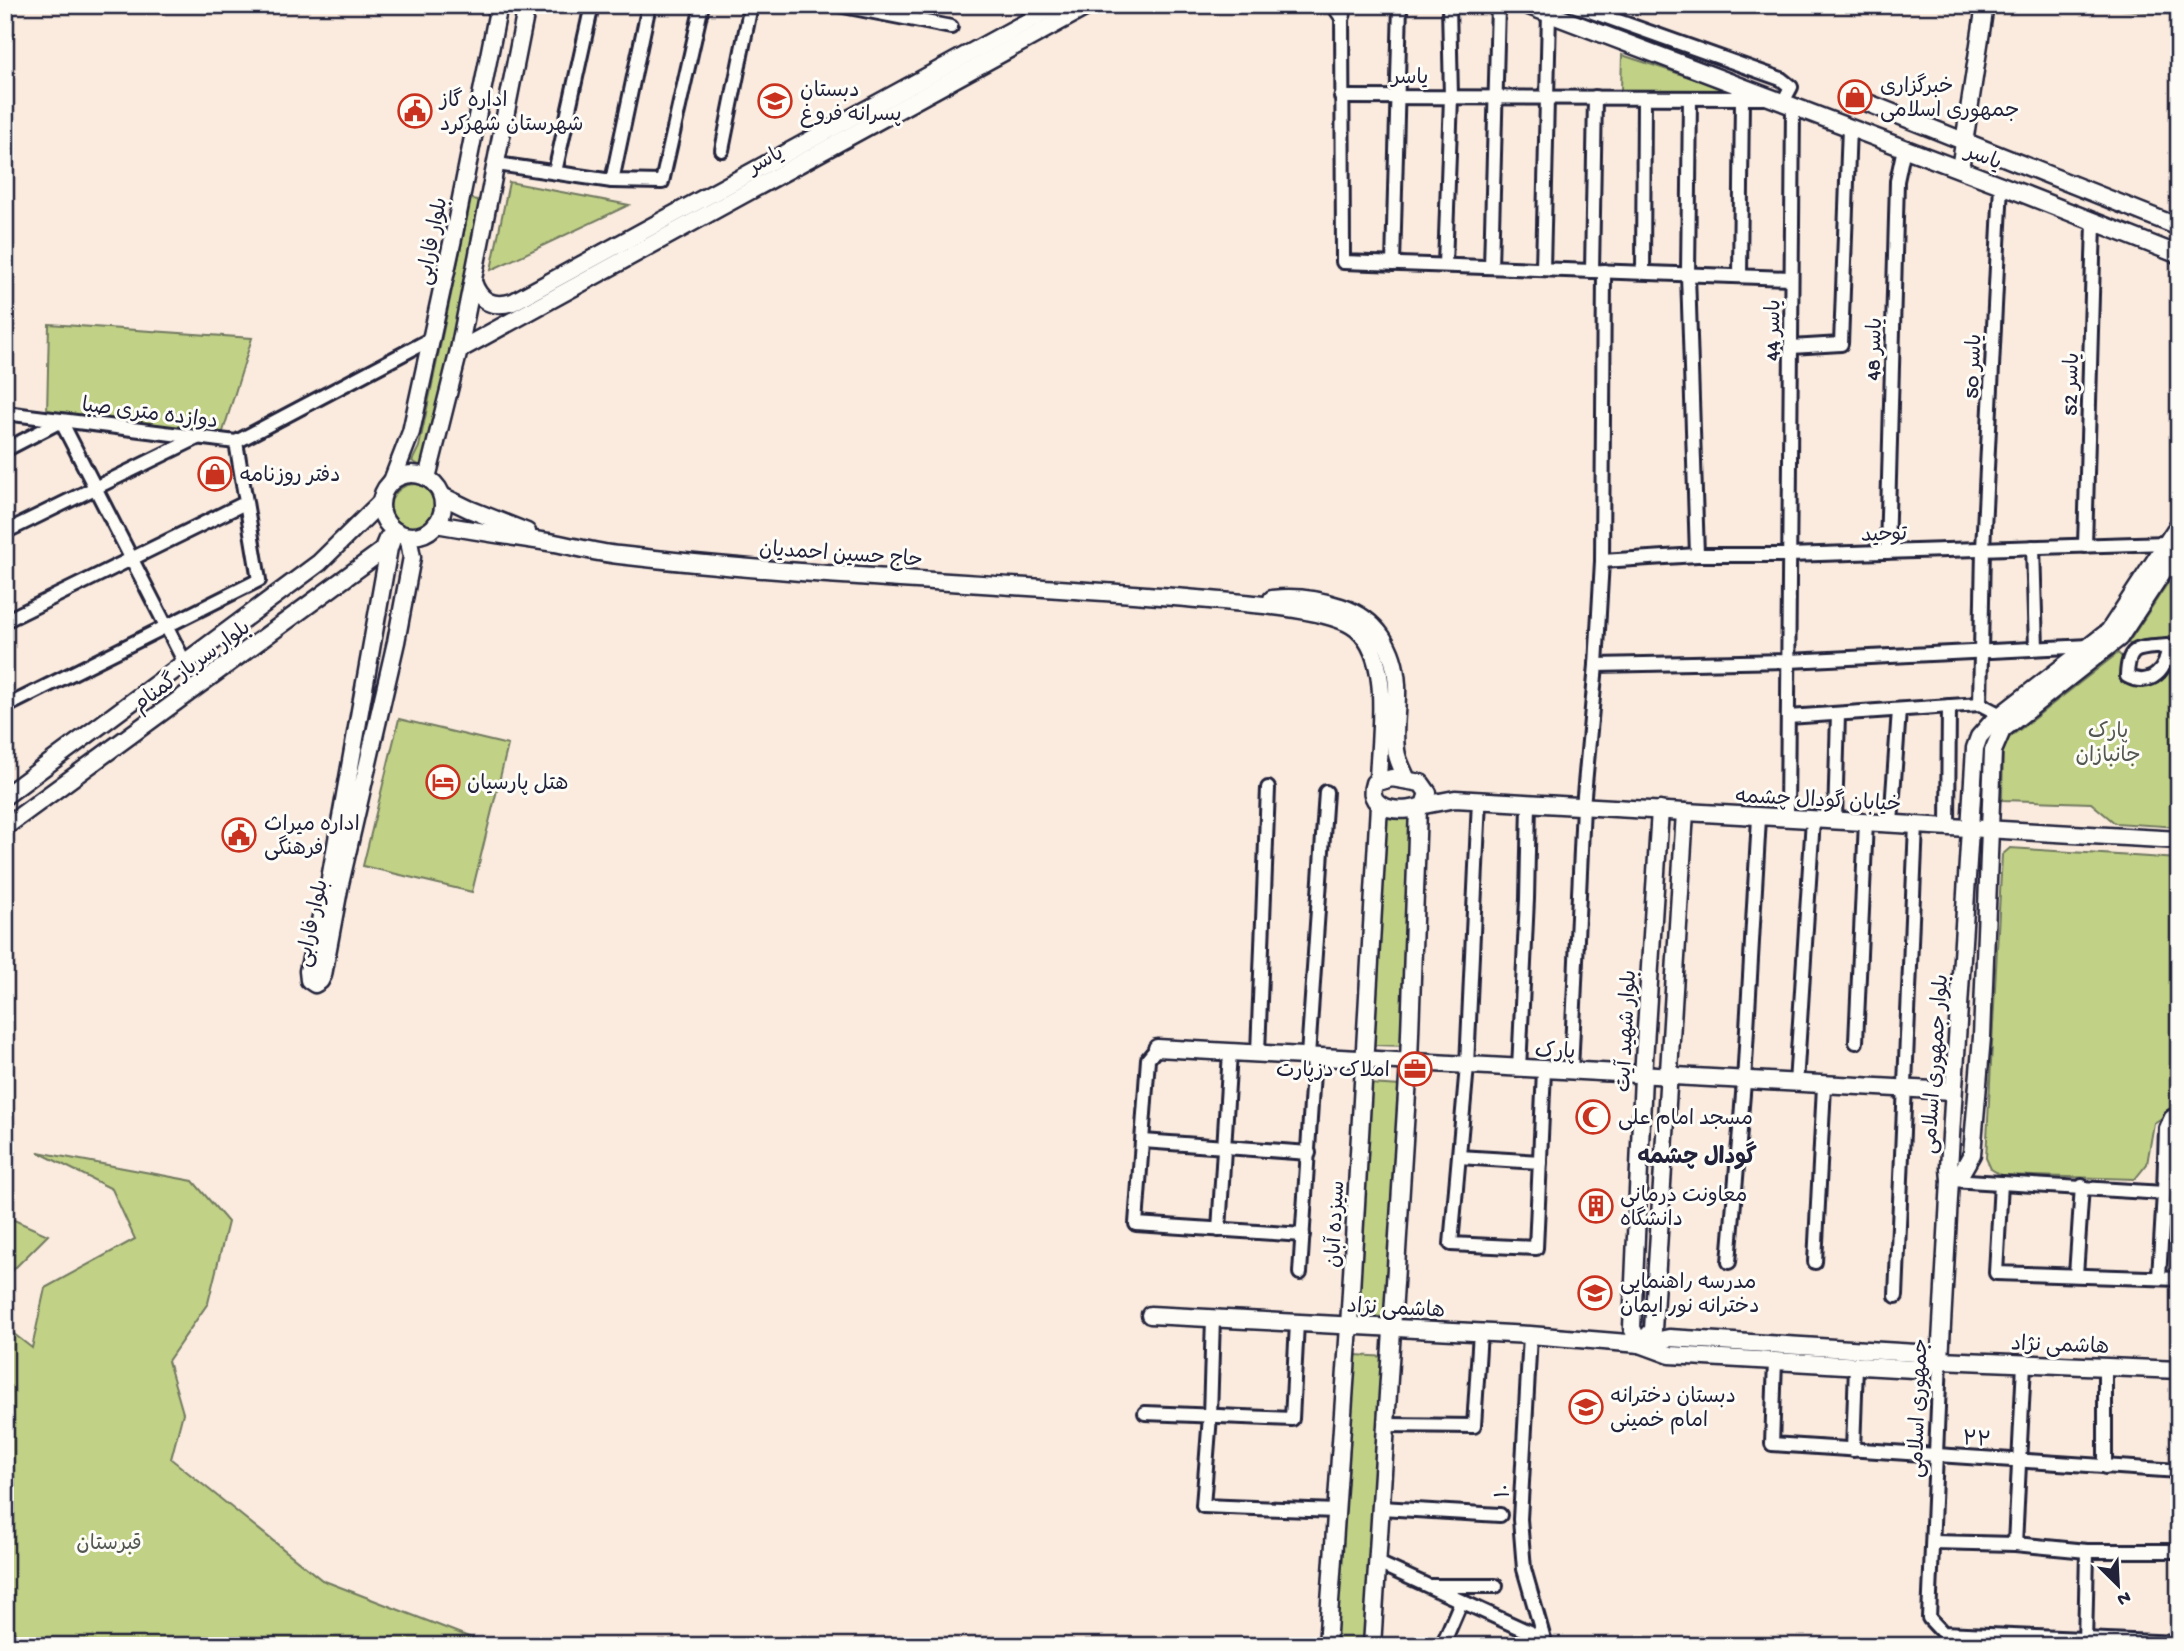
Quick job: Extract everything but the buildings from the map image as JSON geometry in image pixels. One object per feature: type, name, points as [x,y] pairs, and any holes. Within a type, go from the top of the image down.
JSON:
[{"type":"main road","name":"بلوار فارابی","points":[[392,481],[411,432],[433,338],[499,5]]},
{"type":"main road","points":[[427,478],[459,350],[527,5]]},
{"type":"main road","name":"یاسر","points":[[459,350],[1058,5]]},
{"type":"main road","name":"یاسر","points":[[473,282],[478,295],[487,301],[500,306],[513,303],[1090,5]]},
{"type":"main road","name":"یاسر","points":[[1526,5],[2179,255]]},
{"type":"main road","points":[[1960,169],[1984,5]]},
{"type":"main road","name":"یاسر","points":[[1858,99],[2171,224]]},
{"type":"main road","points":[[469,159],[497,164]]},
{"type":"main road","points":[[2154,245],[2171,224]]},
{"type":"main road","points":[[411,474],[427,478],[442,496],[442,511],[436,524],[424,534],[399,532],[383,517],[381,502],[384,491],[392,481],[411,474]]},
{"type":"main road","points":[[442,496],[559,544]]},
{"type":"main road","name":"بلوار سرباز گمنام","points":[[5,796],[318,563],[381,502]]},
{"type":"main road","name":"حاج حسین احمدیان","points":[[436,524],[616,555],[760,570],[1026,585],[1245,603],[1314,612],[1342,619],[1367,639],[1377,657],[1381,679],[1378,781],[1374,783],[1371,794],[1379,805]]},
{"type":"main road","name":"بلوار جمهوری اسلامی","points":[[2173,545],[2109,631],[1985,728],[1975,748],[1952,1091],[1950,1180],[1960,1175],[1972,1154],[1982,1037],[1993,751],[2002,730],[2113,644],[2173,545],[2179,524]]},
{"type":"main road","name":"بلوار فارابی","points":[[399,532],[390,548],[335,882],[323,975],[320,981],[314,984],[309,980],[308,971],[335,882],[396,642],[412,557],[399,532]]},
{"type":"main road","name":"بلوار سرباز گمنام","points":[[5,827],[382,551],[399,532]]},
{"type":"main road","name":"حاج حسین احمدیان","points":[[1245,603],[1280,598],[1310,599],[1353,611],[1377,629],[1390,649],[1395,668],[1396,752],[1408,780]]},
{"type":"main road","points":[[375,638],[396,642]]},
{"type":"main road","points":[[1372,1646],[1409,1062],[1421,806],[1428,793],[1421,783],[1392,778],[1378,781]]},
{"type":"main road","points":[[1425,787],[1455,799]]},
{"type":"main road","points":[[1379,805],[1421,806],[1455,799]]},
{"type":"main road","name":"خیابان گودال چشمه","points":[[1455,799],[2179,840]]},
{"type":"main road","name":"سیزده آبان","points":[[1327,1646],[1349,1326],[1379,805]]},
{"type":"main road","name":"بلوار شهید آیت","points":[[1640,1344],[1632,1328],[1643,1076],[1660,810]]},
{"type":"main road","points":[[1640,1344],[1653,1330],[1685,812]]},
{"type":"main road","name":"پارک","points":[[1157,1048],[1744,1082],[1952,1091]]},
{"type":"main road","name":"جمهوری اسلامی","points":[[1940,1360],[1950,1180]]},
{"type":"main road","name":"هاشمی نژاد","points":[[1150,1315],[1530,1335],[1640,1344],[1670,1355],[1856,1366],[1914,1369],[1940,1360]]},
{"type":"main road","name":"هاشمی نژاد","points":[[1640,1344],[1669,1338],[1916,1353],[1940,1360],[2179,1370]]},
{"type":"street","points":[[555,172],[592,5]]},
{"type":"street","points":[[612,181],[649,5]]},
{"type":"street","points":[[497,164],[612,181],[662,182],[702,5]]},
{"type":"street","points":[[722,150],[751,5]]},
{"type":"street","points":[[838,5],[951,27]]},
{"type":"street","points":[[914,20],[917,5]]},
{"type":"street","points":[[1393,264],[1400,5]]},
{"type":"street","points":[[1445,265],[1451,97],[1449,5]]},
{"type":"street","points":[[1491,267],[1498,5]]},
{"type":"street","name":"یاسر 44","points":[[1573,5],[1781,79],[1791,87],[1783,102],[1791,278],[1787,817]]},
{"type":"street","points":[[1340,9],[1343,262],[1791,278]]},
{"type":"street","points":[[1543,269],[1549,13]]},
{"type":"street","name":"یاسر","points":[[1341,97],[1742,98],[1783,102]]},
{"type":"street","points":[[1571,1071],[1583,806],[1602,561],[1595,97]]},
{"type":"street","points":[[1643,272],[1644,98]]},
{"type":"street","points":[[1690,98],[1688,274],[1697,555]]},
{"type":"street","points":[[1740,276],[1742,98]]},
{"type":"street","points":[[1791,346],[1841,344],[1849,127]]},
{"type":"street","name":"یاسر 48","points":[[1887,552],[1897,181],[1904,148]]},
{"type":"street","name":"یاسر 50","points":[[1980,704],[1983,549],[2001,185]]},
{"type":"street","name":"یاسر 52","points":[[2085,546],[2094,223]]},
{"type":"street","name":"دوازده متری صبا","points":[[5,413],[236,442],[433,338]]},
{"type":"street","points":[[5,450],[61,421],[185,663]]},
{"type":"street","points":[[5,532],[198,438]]},
{"type":"street","points":[[5,707],[259,580],[236,442]]},
{"type":"street","points":[[5,621],[245,503]]},
{"type":"street","name":"توحید","points":[[1602,561],[1697,555],[2173,545]]},
{"type":"street","points":[[2033,547],[2036,648]]},
{"type":"street","points":[[2113,644],[2131,654]]},
{"type":"street","points":[[1596,665],[1789,661],[2091,646]]},
{"type":"street","points":[[1788,717],[1980,704],[2001,715]]},
{"type":"street","points":[[1948,827],[1949,706]]},
{"type":"street","points":[[1891,824],[1899,710]]},
{"type":"street","points":[[1835,820],[1838,714]]},
{"type":"street","points":[[1258,1054],[1268,788]]},
{"type":"street","points":[[1300,1273],[1309,1153],[1311,1056],[1326,792]]},
{"type":"street","points":[[1479,800],[1467,1066],[1451,1244],[1536,1248],[1544,1070]]},
{"type":"street","points":[[1519,1069],[1529,803]]},
{"type":"street","points":[[1729,1262],[1744,1082],[1759,818]]},
{"type":"street","points":[[1796,1084],[1812,819]]},
{"type":"street","points":[[1856,1042],[1866,822]]},
{"type":"street","points":[[1896,1296],[1916,825]]},
{"type":"street","points":[[1157,1048],[1148,1059],[1136,1224],[1303,1235]]},
{"type":"street","points":[[1219,1230],[1230,1052]]},
{"type":"street","points":[[1815,1262],[1824,1086]]},
{"type":"street","points":[[2159,1278],[2166,1128],[2171,1117],[2179,1113]]},
{"type":"street","points":[[1143,1141],[1309,1153]]},
{"type":"street","points":[[1459,1157],[1539,1162]]},
{"type":"street","points":[[1950,1180],[2164,1193]]},
{"type":"street","points":[[2001,1183],[1996,1273],[2179,1279]]},
{"type":"street","points":[[2077,1275],[2082,1186]]},
{"type":"street","points":[[1213,1318],[1210,1416],[1203,1506],[1336,1511]]},
{"type":"street","points":[[1145,1413],[1292,1419],[1297,1323]]},
{"type":"street","points":[[1386,1425],[1474,1426],[1480,1332]]},
{"type":"street","name":"۱۰","points":[[1530,1335],[1520,1518],[1524,1569],[1544,1643]]},
{"type":"street","name":"جمهوری اسلامی","points":[[1940,1360],[1929,1618],[1943,1633],[2085,1642]]},
{"type":"street","name":"۲۲","points":[[1775,1361],[1772,1444],[2179,1471]]},
{"type":"street","points":[[2015,1544],[2024,1364]]},
{"type":"street","points":[[1853,1450],[1856,1366]]},
{"type":"street","points":[[2105,1367],[2105,1467]]},
{"type":"street","name":"۱۰","points":[[1381,1508],[1500,1516]]},
{"type":"street","points":[[1933,1542],[2015,1544],[2087,1551],[2179,1551]]},
{"type":"street","points":[[2087,1551],[2085,1642],[2179,1643]]},
{"type":"street","points":[[1378,1563],[1544,1643]]},
{"type":"street","points":[[1427,1586],[1496,1586]]},
{"type":"street","points":[[1442,1646],[1461,1602]]},
{"type":"green space","points":[[2118,5],[2179,5],[2179,15],[2121,9]]},
{"type":"green space","points":[[1622,55],[1735,92],[1621,90]]},
{"type":"green space","points":[[509,182],[629,205],[491,270]]},
{"type":"green space","points":[[471,199],[486,201],[426,469],[412,461],[419,447]]},
{"type":"green space","points":[[49,324],[252,338],[222,435],[47,414]]},
{"type":"green space","points":[[415,484],[432,492],[440,509],[432,526],[415,534],[398,526],[390,509],[398,492]]},
{"type":"green space","name":"پارک جانبازان","points":[[2179,566],[2179,827],[2115,823],[2091,803],[2002,800],[2003,752],[2009,738],[2118,653],[2124,659],[2125,680],[2147,684],[2170,648],[2134,646],[2128,643]]},
{"type":"green space","points":[[399,719],[508,745],[472,892],[363,866]]},
{"type":"green space","points":[[1384,814],[1416,815],[1407,1046],[1374,1045]]},
{"type":"green space","points":[[2010,848],[2179,859],[2179,1107],[2154,1123],[2147,1164],[2135,1179],[2001,1175],[1991,1169],[1986,1158],[2002,855]]},
{"type":"green space","points":[[1369,1084],[1401,1086],[1391,1317],[1359,1316]]},
{"type":"green space","name":"قبرستان","points":[[38,1152],[193,1181],[228,1222],[208,1303],[168,1361],[183,1413],[171,1459],[322,1580],[492,1646],[25,1646],[5,1621],[5,1327],[32,1348],[45,1288],[135,1239],[112,1189]]},
{"type":"green space","points":[[5,1216],[48,1235],[5,1278]]},
{"type":"green space","points":[[1355,1355],[1387,1357],[1372,1588],[1367,1588],[1365,1646],[1332,1646],[1340,1582]]},
{"type":"place","name":"خبرگزاری جمهوری اسلامی","points":[[1855,97]]},
{"type":"place","name":"دبستان پسرانه فروغ","points":[[775,101]]},
{"type":"place","name":"اداره گاز شهرستان شهرکرد","points":[[415,111]]},
{"type":"place","name":"دفتر روزنامه","points":[[215,474]]},
{"type":"place","name":"هتل پارسیان","points":[[443,782]]},
{"type":"place","name":"اداره میراث فرهنگی","points":[[239,835]]},
{"type":"place","name":"املاک دزپارت","points":[[1415,1069]]},
{"type":"place","name":"مسجد امام علی","points":[[1593,1117]]},
{"type":"place","name":"معاونت درمانی دانشگاه","points":[[1596,1206]]},
{"type":"place","name":"مدرسه راهنمایی دخترانه نور ایمان","points":[[1595,1293]]},
{"type":"place","name":"دبستان دخترانه امام خمینی","points":[[1586,1407]]},
{"type":"district","name":"گودال چشمه","points":[[1697,1155]]}]
